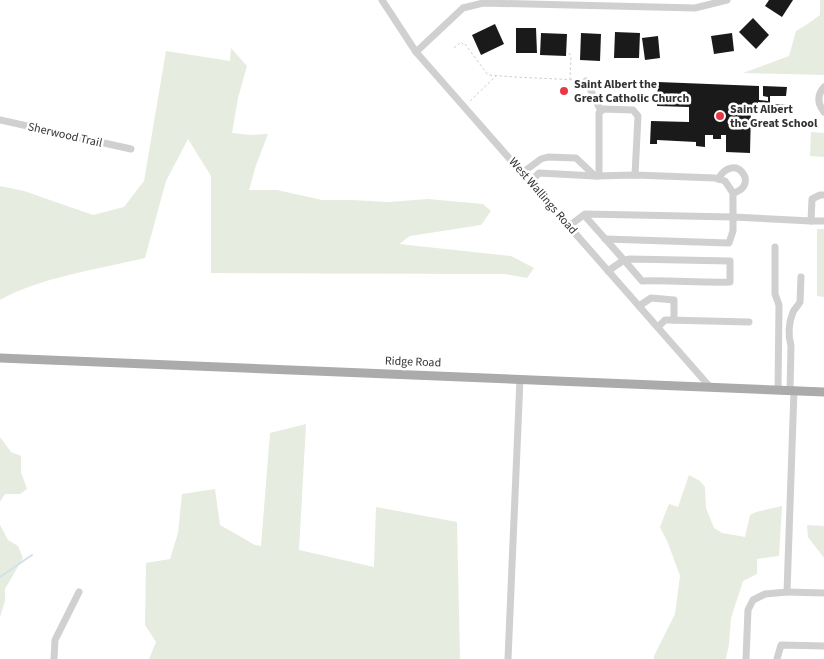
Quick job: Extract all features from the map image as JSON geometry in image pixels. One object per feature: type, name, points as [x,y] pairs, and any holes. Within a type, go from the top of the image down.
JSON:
[{"type":"main road","name":"Ridge Road","points":[[0,358],[824,392]]},
{"type":"street","name":"West Wallings Road","points":[[382,0],[416,52],[710,387]]},
{"type":"street","points":[[416,52],[463,8],[483,3],[633,3],[695,8],[727,0]]},
{"type":"street","points":[[586,80],[601,111]]},
{"type":"street","points":[[824,87],[819,93],[819,106],[824,112]]},
{"type":"street","points":[[597,176],[599,113],[603,109],[633,110],[638,116],[635,175]]},
{"type":"street","name":"Sherwood Trail","points":[[0,120],[131,150]]},
{"type":"street","points":[[522,173],[541,159],[555,157],[576,158],[597,176]]},
{"type":"street","points":[[718,179],[722,172],[728,168],[740,170],[744,174],[744,187],[740,191],[733,193]]},
{"type":"street","points":[[530,182],[539,173],[718,179],[725,181],[733,193],[733,231],[729,243],[606,239]]},
{"type":"street","points":[[811,221],[812,200],[820,195],[824,195]]},
{"type":"street","points":[[569,226],[585,214],[824,221]]},
{"type":"street","points":[[584,215],[606,239],[624,260],[642,281],[730,282],[730,261],[624,260],[608,270]]},
{"type":"street","points":[[776,246],[775,294],[779,305],[778,390]]},
{"type":"street","points":[[787,592],[792,390],[789,328],[793,313],[800,302],[801,277]]},
{"type":"street","points":[[639,306],[651,298],[674,300],[674,320]]},
{"type":"street","points":[[658,327],[665,320],[749,322]]},
{"type":"street","points":[[508,659],[520,379]]},
{"type":"street","points":[[54,659],[55,640],[79,592]]},
{"type":"street","points":[[746,659],[748,610],[753,600],[766,594],[787,592],[824,593]]},
{"type":"street","points":[[777,659],[781,645],[824,646]]},
{"type":"path","points":[[454,48],[461,42],[465,44],[488,75],[586,80]]},
{"type":"path","points":[[569,53],[571,56],[570,79]]},
{"type":"path","points":[[470,101],[497,76]]},
{"type":"shaded area","points":[[820,0],[824,0],[824,75],[743,73],[789,56],[796,31],[820,15]]},
{"type":"shaded area","points":[[231,48],[247,66],[238,98],[232,133],[268,134],[249,190],[277,190],[322,200],[389,202],[428,199],[483,204],[491,211],[481,225],[410,236],[399,244],[511,256],[534,268],[527,278],[505,274],[211,273],[211,176],[188,139],[166,181],[145,258],[33,285],[0,300],[0,186],[24,191],[93,215],[124,207],[144,181],[166,51],[230,61]]},
{"type":"shaded area","points":[[811,132],[824,133],[824,157],[810,156]]},
{"type":"shaded area","points":[[817,229],[824,229],[824,297],[817,296]]},
{"type":"shaded area","points":[[306,424],[299,550],[374,567],[376,507],[457,522],[460,659],[149,659],[156,642],[145,625],[146,563],[170,559],[178,533],[182,494],[215,489],[220,525],[255,545],[261,546],[270,433]]},
{"type":"shaded area","points":[[0,437],[11,452],[21,456],[21,472],[27,489],[20,494],[5,494],[0,502]]},
{"type":"shaded area","points":[[689,475],[700,481],[705,487],[706,508],[714,528],[722,533],[745,537],[750,515],[782,506],[779,556],[757,559],[757,574],[743,581],[731,618],[726,659],[654,659],[675,614],[680,576],[660,527],[669,504],[678,507]]},
{"type":"shaded area","points":[[0,525],[8,540],[18,546],[23,558],[5,589],[5,601],[0,617]]},
{"type":"shaded area","points":[[807,525],[824,526],[824,558],[808,537]]},
{"type":"building","points":[[769,0],[793,0],[782,17],[765,6]]},
{"type":"building","points":[[753,18],[769,35],[756,49],[739,32]]},
{"type":"building","points":[[495,24],[504,44],[481,55],[472,35]]},
{"type":"building","points":[[516,28],[536,28],[537,53],[516,53]]},
{"type":"building","points":[[615,32],[640,33],[639,58],[614,58]]},
{"type":"building","points":[[541,33],[567,34],[566,56],[540,55]]},
{"type":"building","points":[[581,33],[601,34],[600,61],[580,60]]},
{"type":"building","points":[[732,33],[734,51],[714,54],[711,36]]},
{"type":"building","points":[[658,36],[660,58],[645,60],[642,38]]},
{"type":"building","name":"Saint Albert the Great School","points":[[658,82],[759,86],[759,100],[768,101],[768,97],[763,96],[763,86],[787,87],[786,96],[770,96],[770,103],[758,102],[758,111],[751,110],[750,153],[726,152],[726,135],[721,135],[721,139],[713,139],[713,135],[705,135],[705,147],[696,146],[696,142],[657,140],[657,144],[650,144],[651,121],[689,122],[689,107],[657,106]]},
{"type":"building","points":[[769,104],[788,105],[788,111],[769,111]]},
{"type":"waterway","points":[[0,577],[32,555]]},
{"type":"place","name":"Saint Albert the Great Catholic Church","points":[[564,91]]},
{"type":"place","name":"Saint Albert the Great School","points":[[720,116]]}]
